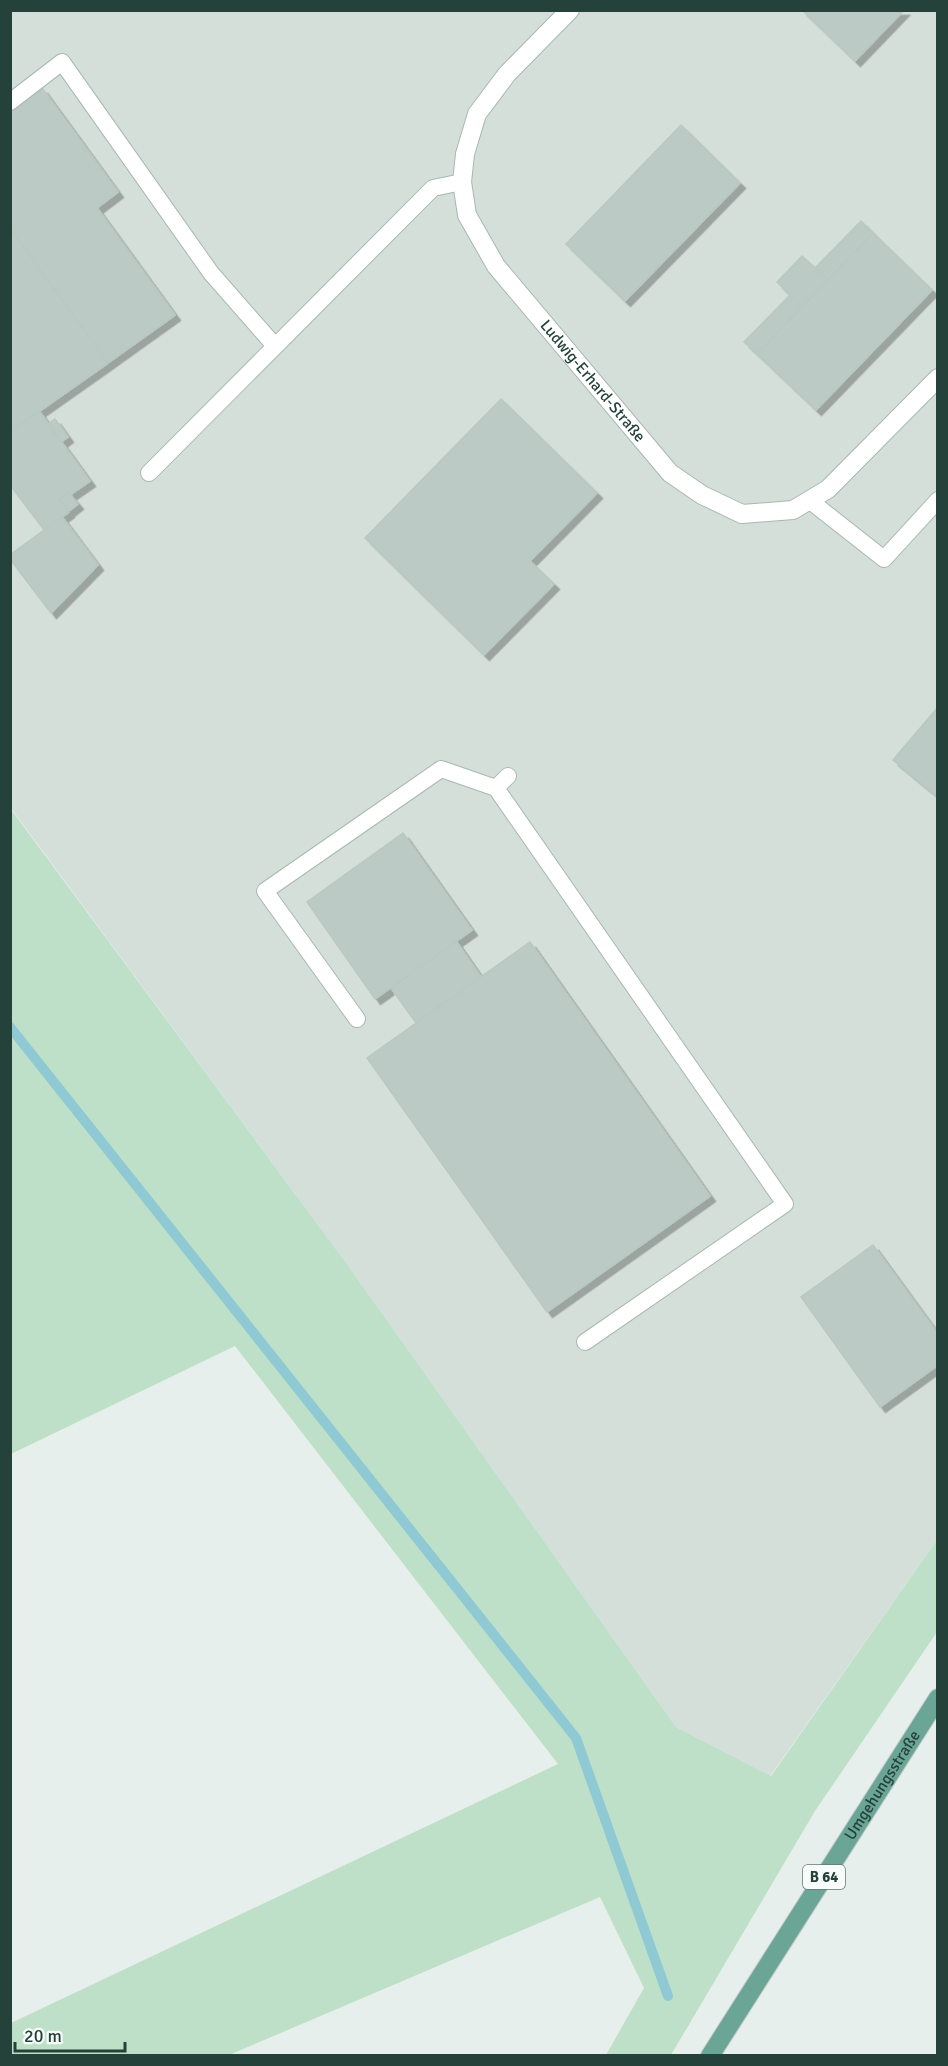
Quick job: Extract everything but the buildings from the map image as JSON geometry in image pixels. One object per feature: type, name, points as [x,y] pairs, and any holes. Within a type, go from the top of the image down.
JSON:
[{"type":"main road","name":"Umgehungsstraße","points":[[710,2055],[938,1698]]},
{"type":"street","name":"Ludwig-Erhard-Straße","points":[[570,10],[507,74],[477,114],[465,154],[462,183],[467,215],[496,266],[670,473],[702,495],[742,514],[793,510],[828,489],[938,378]]},
{"type":"lane","points":[[10,102],[62,62],[211,273],[275,346]]},
{"type":"lane","points":[[149,473],[433,188],[462,183]]},
{"type":"lane","points":[[809,500],[884,559],[938,500]]},
{"type":"lane","points":[[357,1019],[265,891],[441,769],[496,788],[785,1204],[585,1342]]},
{"type":"lane","points":[[496,788],[508,776]]},
{"type":"shaded area","points":[[10,11],[937,11],[937,1540],[770,1776],[676,1727],[347,1264],[11,808]]},
{"type":"green space","points":[[10,808],[347,1264],[676,1727],[771,1776],[937,1540],[937,1632],[815,1811],[671,2055],[606,2055],[644,1988],[600,1897],[229,2055],[11,2055],[11,2023],[558,1764],[235,1346],[11,1454]]},
{"type":"waterway","points":[[10,1027],[576,1738],[668,1996]]}]
